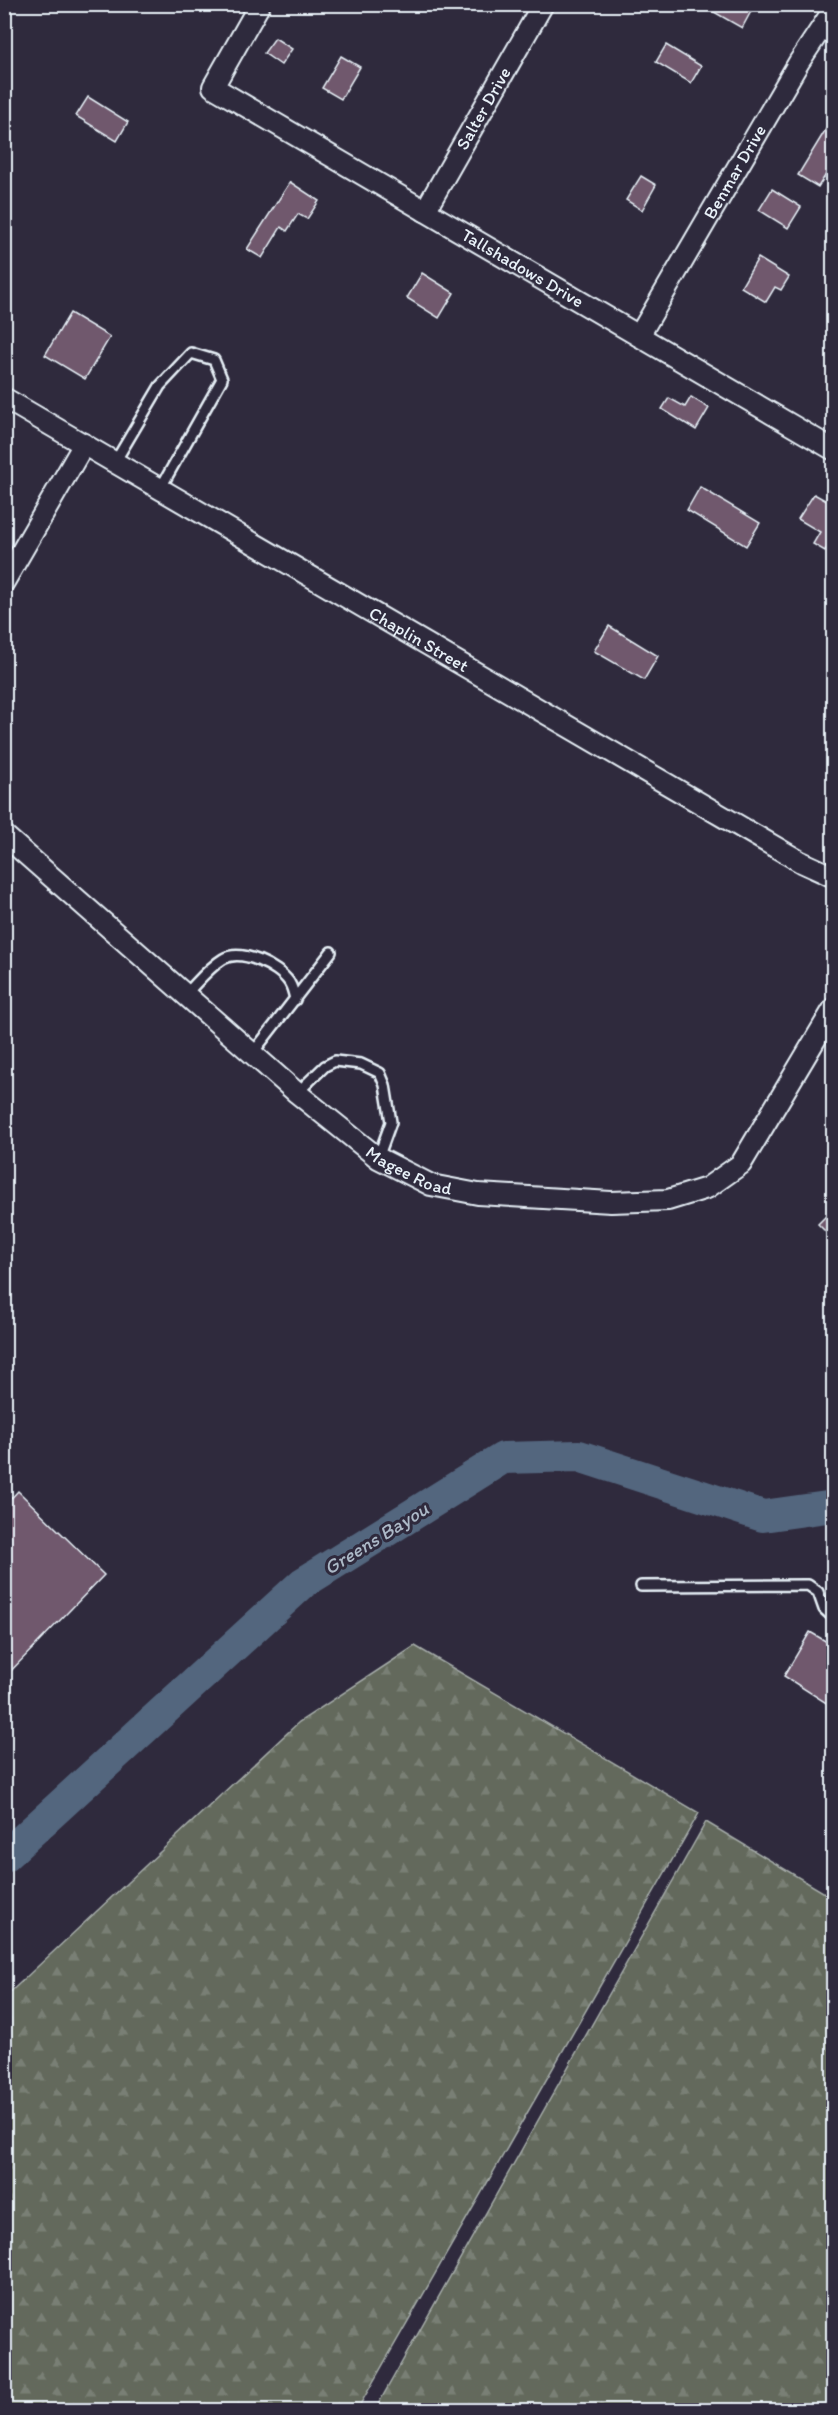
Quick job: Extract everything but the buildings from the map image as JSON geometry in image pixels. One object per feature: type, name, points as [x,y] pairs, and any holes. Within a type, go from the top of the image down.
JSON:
[{"type":"street","name":"Tallshadows Drive","points":[[260,4],[213,87],[832,446]]},
{"type":"street","name":"Salter Drive","points":[[425,211],[543,4]]},
{"type":"street","name":"Benmar Drive","points":[[639,336],[787,81],[834,9]]},
{"type":"street","name":"Chaplin Street","points":[[4,398],[801,862],[834,877]]},
{"type":"street","points":[[4,582],[84,444]]},
{"type":"street","name":"Magee Road","points":[[4,835],[297,1093],[378,1158],[431,1185],[478,1194],[611,1202],[668,1200],[707,1188],[741,1164],[834,1008]]},
{"type":"lane","points":[[115,462],[160,386],[191,354],[214,360],[222,379],[160,489]]},
{"type":"lane","points":[[252,1054],[331,952]]},
{"type":"lane","points":[[185,995],[224,958],[242,957],[262,961],[276,969],[290,983],[295,1000]]},
{"type":"lane","points":[[297,1093],[325,1066],[335,1061],[361,1064],[380,1073],[385,1085],[391,1122],[378,1158]]},
{"type":"lane","points":[[641,1586],[808,1585],[818,1592],[824,1609],[834,1618]]},
{"type":"green space","points":[[415,1646],[699,1813],[357,2410],[5,2410],[5,1997],[299,1722]]},
{"type":"green space","points":[[706,1822],[833,1898],[833,2410],[375,2410]]},
{"type":"waterway","name":"Greens Bayou","points":[[4,1857],[303,1583],[503,1458],[579,1456],[763,1516],[834,1506]]}]
